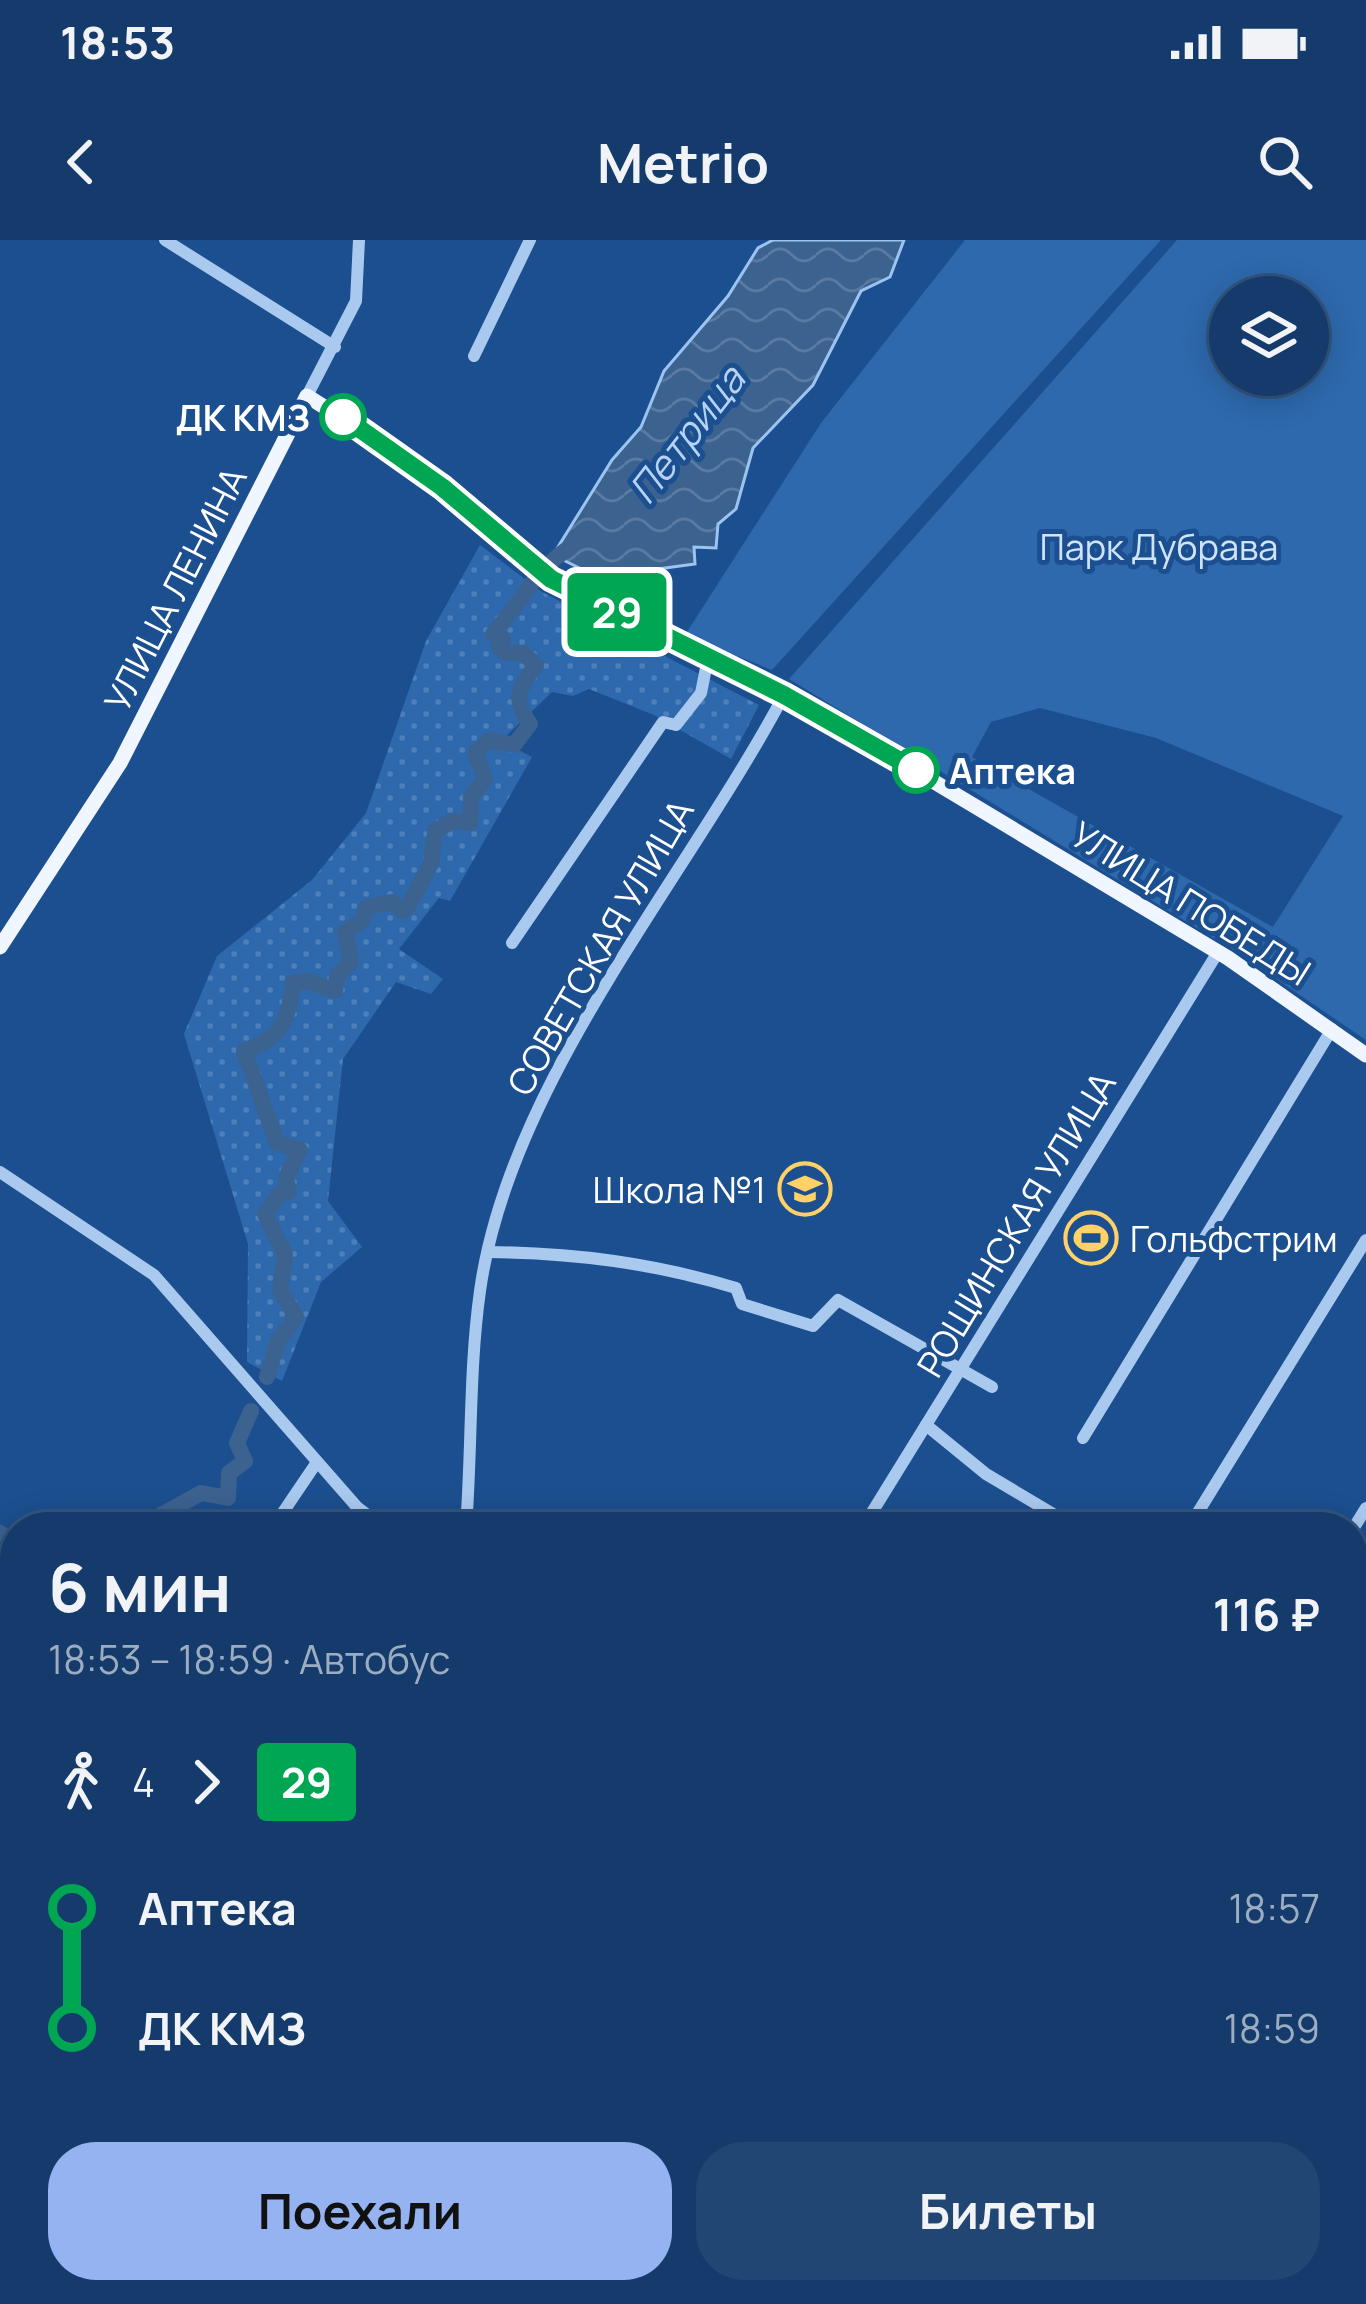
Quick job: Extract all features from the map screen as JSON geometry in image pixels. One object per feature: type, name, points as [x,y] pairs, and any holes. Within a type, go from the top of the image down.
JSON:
[{"type":"main road","name":"УЛИЦА ПОБЕДЫ","points":[[307,396],[400,455],[551,579],[784,695],[1217,952],[1366,1055]]},
{"type":"main road","name":"УЛИЦА ЛЕНИНА","points":[[0,947],[120,763],[307,396]]},
{"type":"street","points":[[165,240],[335,347]]},
{"type":"street","name":"УЛИЦА ЛЕНИНА","points":[[307,396],[356,301],[359,240]]},
{"type":"street","points":[[475,356],[530,240]]},
{"type":"street","points":[[512,944],[663,722],[676,725],[701,693],[709,658]]},
{"type":"street","name":"СОВЕТСКАЯ УЛИЦА","points":[[467,1512],[480,1290],[541,1101],[784,695]]},
{"type":"street","name":"РОЩИНСКАЯ УЛИЦА","points":[[872,1512],[1217,952]]},
{"type":"street","points":[[1083,1438],[1332,1029]]},
{"type":"street","points":[[0,1172],[154,1275],[363,1512]]},
{"type":"street","points":[[1198,1512],[1366,1240]]},
{"type":"street","points":[[489,1252],[591,1255],[658,1264],[736,1288],[742,1304],[814,1326],[838,1300],[992,1387]]},
{"type":"street","points":[[926,1425],[986,1474],[1050,1512]]},
{"type":"street","points":[[283,1512],[317,1462]]},
{"type":"green space","name":"Парк Дубрава","points":[[965,240],[1161,240],[772,670],[685,635],[821,423]]},
{"type":"green space","name":"Парк Дубрава","points":[[1177,240],[1366,240],[1366,1040],[1238,953],[789,679]],"holes":[[[1040,708],[1156,738],[1343,816],[1273,927],[972,757],[991,722]]]},
{"type":"green space","points":[[480,545],[542,592],[759,705],[731,759],[654,715],[589,689],[573,696],[552,692],[501,741],[532,757],[450,901],[439,898],[399,949],[443,979],[431,994],[396,982],[343,1059],[328,1201],[362,1247],[321,1282],[282,1381],[247,1362],[248,1244],[184,1034],[217,956],[312,880],[366,813],[426,641]]},
{"type":"water","points":[[773,240],[904,240],[890,277],[861,291],[813,385],[753,448],[736,509],[718,524],[716,548],[694,547],[695,564],[658,569],[632,594],[553,555],[612,460],[641,427],[664,371],[728,296],[758,248]]},
{"type":"waterway","name":"Петрица","points":[[267,1377],[278,1341],[296,1317],[280,1290],[285,1255],[265,1214],[280,1193],[289,1192],[286,1177],[300,1150],[277,1143],[244,1051],[267,1041],[281,1026],[293,983],[308,981],[335,991],[337,976],[351,962],[345,932],[362,921],[367,907],[392,902],[403,911],[407,908],[431,864],[435,831],[452,821],[470,823],[471,798],[485,778],[475,753],[490,740],[514,745],[530,724],[520,694],[536,665],[523,653],[505,653],[499,646],[503,639],[493,634],[538,576],[572,546]]},
{"type":"waterway","name":"Петрица","points":[[167,1512],[201,1493],[228,1498],[229,1473],[245,1461],[237,1443],[251,1411]]},
{"type":"bus line","name":"29","points":[[343,417],[442,487],[551,579],[784,695],[916,770]]},
{"type":"place","name":"ДК КМЗ","points":[[343,417]]},
{"type":"place","name":"Аптека","points":[[916,770]]},
{"type":"place","name":"Школа №1","points":[[805,1189]]},
{"type":"place","name":"Гольфстрим","points":[[1091,1238]]}]
